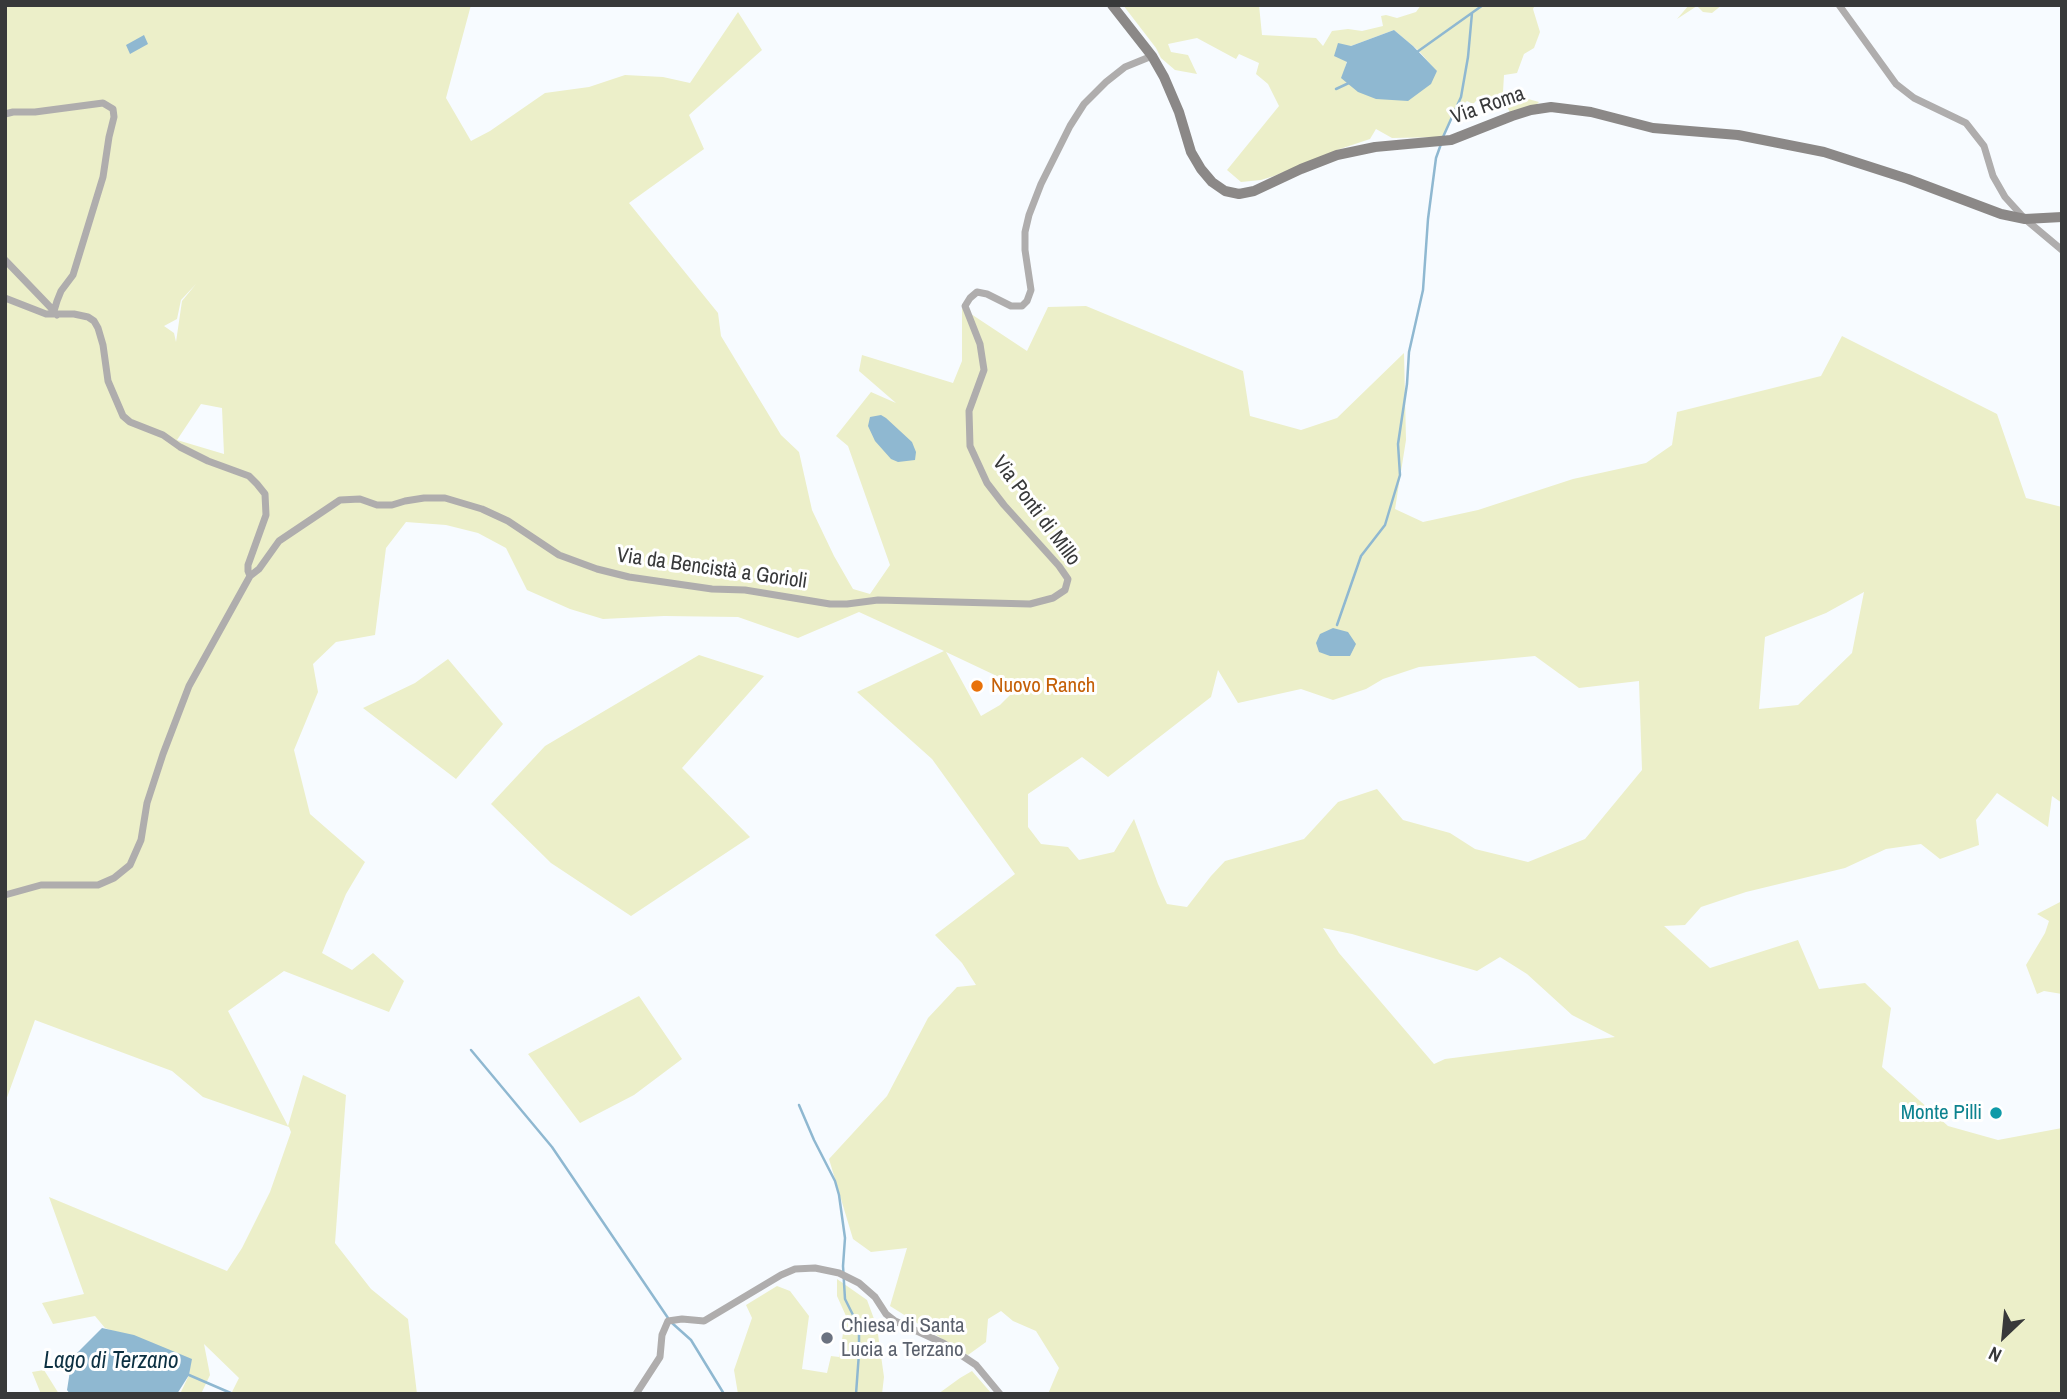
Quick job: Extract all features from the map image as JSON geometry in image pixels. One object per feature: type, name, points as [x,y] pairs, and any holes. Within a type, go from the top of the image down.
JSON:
[{"type":"main road","name":"Via Roma","points":[[1112,5],[1152,56],[1164,77],[1179,112],[1191,152],[1201,169],[1212,182],[1225,191],[1239,194],[1255,191],[1337,155],[1374,147],[1451,140],[1531,110],[1551,107],[1591,112],[1653,128],[1738,135],[1824,152],[1908,179],[2001,214],[2025,219],[2062,218]]},
{"type":"street","points":[[1839,5],[1896,84],[1914,98],[1966,123],[1984,146],[1993,176],[2005,197],[2025,219],[2062,250]]},
{"type":"street","name":"Via Ponti di Millo","points":[[838,605],[878,600],[1030,604],[1053,598],[1065,590],[1068,579],[987,483],[970,446],[969,411],[984,370],[980,344],[965,306],[977,292],[1012,306],[1022,306],[1027,300],[1031,290],[1025,250],[1029,215],[1070,126],[1084,104],[1106,82],[1125,67],[1152,56]]},
{"type":"street","points":[[5,114],[103,103],[113,109],[114,117],[103,177],[73,275],[61,291],[56,313]]},
{"type":"street","points":[[5,260],[56,313]]},
{"type":"street","name":"Via da Bencistà a Gorioli","points":[[5,298],[46,314],[81,315],[94,321],[103,345],[108,381],[123,416],[208,461],[248,476],[257,484],[265,494],[266,514],[249,560],[250,576]]},
{"type":"street","name":"Via da Bencistà a Gorioli","points":[[5,895],[41,885],[98,885],[114,878],[130,865],[141,841],[147,803],[189,686],[250,576],[259,569],[279,541],[340,500],[360,499],[377,505],[392,505],[415,499],[444,498],[482,509],[509,521],[559,555],[597,569],[629,577],[712,589],[745,590],[838,605]]},
{"type":"street","points":[[636,1394],[660,1357],[662,1335],[668,1321],[704,1321],[780,1275],[795,1269],[815,1268],[839,1273],[859,1283],[895,1321],[943,1343],[976,1365],[1000,1394]]},
{"type":"green space","points":[[5,5],[471,5],[446,98],[471,141],[545,93],[589,87],[625,75],[663,77],[690,83],[738,12],[762,50],[689,115],[704,149],[629,203],[718,313],[721,336],[781,435],[799,452],[812,510],[834,556],[853,589],[870,594],[890,565],[848,446],[836,436],[871,392],[896,403],[859,371],[862,355],[953,383],[962,361],[962,308],[1027,351],[1048,307],[1086,306],[1243,371],[1250,416],[1301,430],[1337,418],[1404,353],[1406,440],[1395,509],[1423,522],[1478,510],[1573,479],[1646,463],[1672,445],[1677,412],[1821,376],[1842,336],[1997,414],[2026,498],[2062,507],[2062,803],[2052,796],[2048,827],[1997,793],[1976,820],[1979,845],[1940,859],[1921,844],[1886,849],[1845,868],[1746,892],[1701,907],[1685,925],[1664,926],[1710,968],[1798,940],[1819,989],[1865,983],[1891,1008],[1882,1067],[1948,1126],[1998,1140],[2062,1128],[2062,1394],[1048,1394],[1059,1368],[1036,1331],[1013,1321],[1001,1311],[988,1319],[986,1342],[968,1355],[890,1306],[907,1248],[871,1252],[853,1239],[829,1159],[887,1096],[928,1018],[957,987],[976,985],[962,963],[935,935],[1015,874],[932,759],[857,692],[944,651],[859,612],[798,638],[738,617],[603,619],[570,609],[527,590],[506,548],[478,533],[446,525],[406,522],[386,548],[375,635],[336,642],[313,664],[318,692],[294,750],[310,814],[365,862],[346,894],[322,953],[352,970],[373,953],[404,981],[389,1012],[284,971],[228,1011],[288,1126],[303,1075],[346,1095],[335,1243],[371,1289],[408,1319],[417,1394],[231,1394],[239,1378],[204,1344],[210,1375],[201,1394],[180,1394],[189,1375],[191,1359],[105,1328],[95,1316],[53,1324],[42,1303],[84,1294],[49,1197],[227,1271],[242,1248],[270,1192],[291,1132],[289,1127],[203,1097],[172,1071],[35,1020],[5,1103]],"holes":[[[196,284],[182,301],[176,342],[174,333],[164,326],[177,319],[181,300]],[[201,404],[222,408],[224,454],[177,440]],[[1864,592],[1852,653],[1798,705],[1759,709],[1765,637],[1826,613]],[[946,652],[1018,686],[1000,705],[981,716]],[[1535,656],[1579,688],[1639,681],[1642,770],[1585,839],[1528,862],[1475,849],[1450,833],[1403,820],[1377,789],[1338,802],[1304,839],[1225,861],[1187,907],[1167,904],[1134,819],[1114,852],[1079,860],[1068,847],[1041,844],[1028,827],[1028,794],[1082,757],[1108,777],[1211,697],[1218,670],[1238,703],[1301,689],[1333,700],[1366,689],[1383,679],[1419,667]],[[1323,928],[1477,971],[1500,957],[1527,974],[1572,1015],[1615,1037],[1445,1059],[1434,1064],[1339,953]]]},
{"type":"green space","points":[[1123,5],[1259,5],[1262,35],[1316,38],[1323,46],[1332,31],[1362,31],[1383,26],[1381,16],[1397,18],[1416,12],[1421,5],[1535,5],[1533,9],[1540,32],[1534,48],[1524,54],[1517,73],[1504,75],[1503,92],[1539,102],[1531,110],[1512,116],[1505,103],[1476,101],[1473,104],[1467,101],[1455,112],[1443,137],[1392,138],[1376,129],[1370,139],[1274,176],[1241,182],[1227,170],[1279,106],[1268,84],[1256,74],[1259,63],[1239,54],[1236,59],[1197,38],[1168,44],[1171,52],[1188,55],[1197,74],[1175,70],[1161,58]],"holes":[[[1394,30],[1419,51],[1437,72],[1342,79],[1351,46]]]},
{"type":"green space","points":[[1689,5],[1722,5],[1712,13],[1703,12],[1697,6],[1677,19]]},
{"type":"green space","points":[[699,655],[764,676],[682,768],[750,837],[631,916],[551,863],[491,804],[545,746]]},
{"type":"green space","points":[[448,659],[503,724],[456,779],[363,708],[415,683]]},
{"type":"green space","points":[[2062,901],[2062,994],[2044,991],[2037,994],[2026,965],[2049,921],[2037,914]]},
{"type":"green space","points":[[639,996],[682,1059],[634,1095],[580,1123],[528,1054]]},
{"type":"green space","points":[[837,1279],[867,1300],[877,1327],[884,1377],[882,1394],[738,1394],[734,1370],[752,1318],[746,1305],[777,1286],[790,1291],[809,1316],[802,1369],[827,1373],[831,1356],[839,1357],[846,1316],[837,1296]]},
{"type":"green space","points":[[44,1370],[59,1394],[41,1394],[32,1372]]},
{"type":"green space","points":[[972,1371],[992,1394],[938,1394],[960,1378]]},
{"type":"water","points":[[1394,30],[1437,71],[1431,84],[1408,101],[1376,99],[1358,92],[1341,78],[1347,62],[1334,56],[1338,43],[1351,46]]},
{"type":"water","points":[[144,35],[148,44],[130,54],[126,45]]},
{"type":"water","points":[[881,415],[912,442],[916,452],[915,460],[898,462],[891,459],[875,441],[868,426],[870,417]]},
{"type":"water","points":[[1333,628],[1348,632],[1356,644],[1350,656],[1330,656],[1319,652],[1316,643],[1320,634]]},
{"type":"water","name":"Lago di Terzano","points":[[102,1328],[134,1335],[192,1359],[189,1375],[177,1394],[70,1394],[67,1390],[72,1358]]},
{"type":"waterway","points":[[1417,52],[1483,5]]},
{"type":"waterway","points":[[1443,137],[1461,97],[1472,13]]},
{"type":"waterway","points":[[1336,89],[1351,82]]},
{"type":"waterway","points":[[1337,625],[1361,556],[1385,525],[1400,475],[1398,444],[1409,352],[1423,290],[1428,219],[1436,158],[1441,144]]},
{"type":"waterway","points":[[471,1050],[552,1147],[668,1318]]},
{"type":"waterway","points":[[799,1105],[839,1195],[845,1238],[845,1299],[859,1327],[856,1394]]},
{"type":"waterway","points":[[672,1323],[691,1340],[724,1394]]},
{"type":"waterway","points":[[189,1375],[233,1394]]},
{"type":"place","name":"Nuovo Ranch","points":[[977,686]]},
{"type":"place","name":"Monte Pilli","points":[[1996,1113]]},
{"type":"place","name":"Chiesa di Santa Lucia a Terzano","points":[[827,1338]]}]
